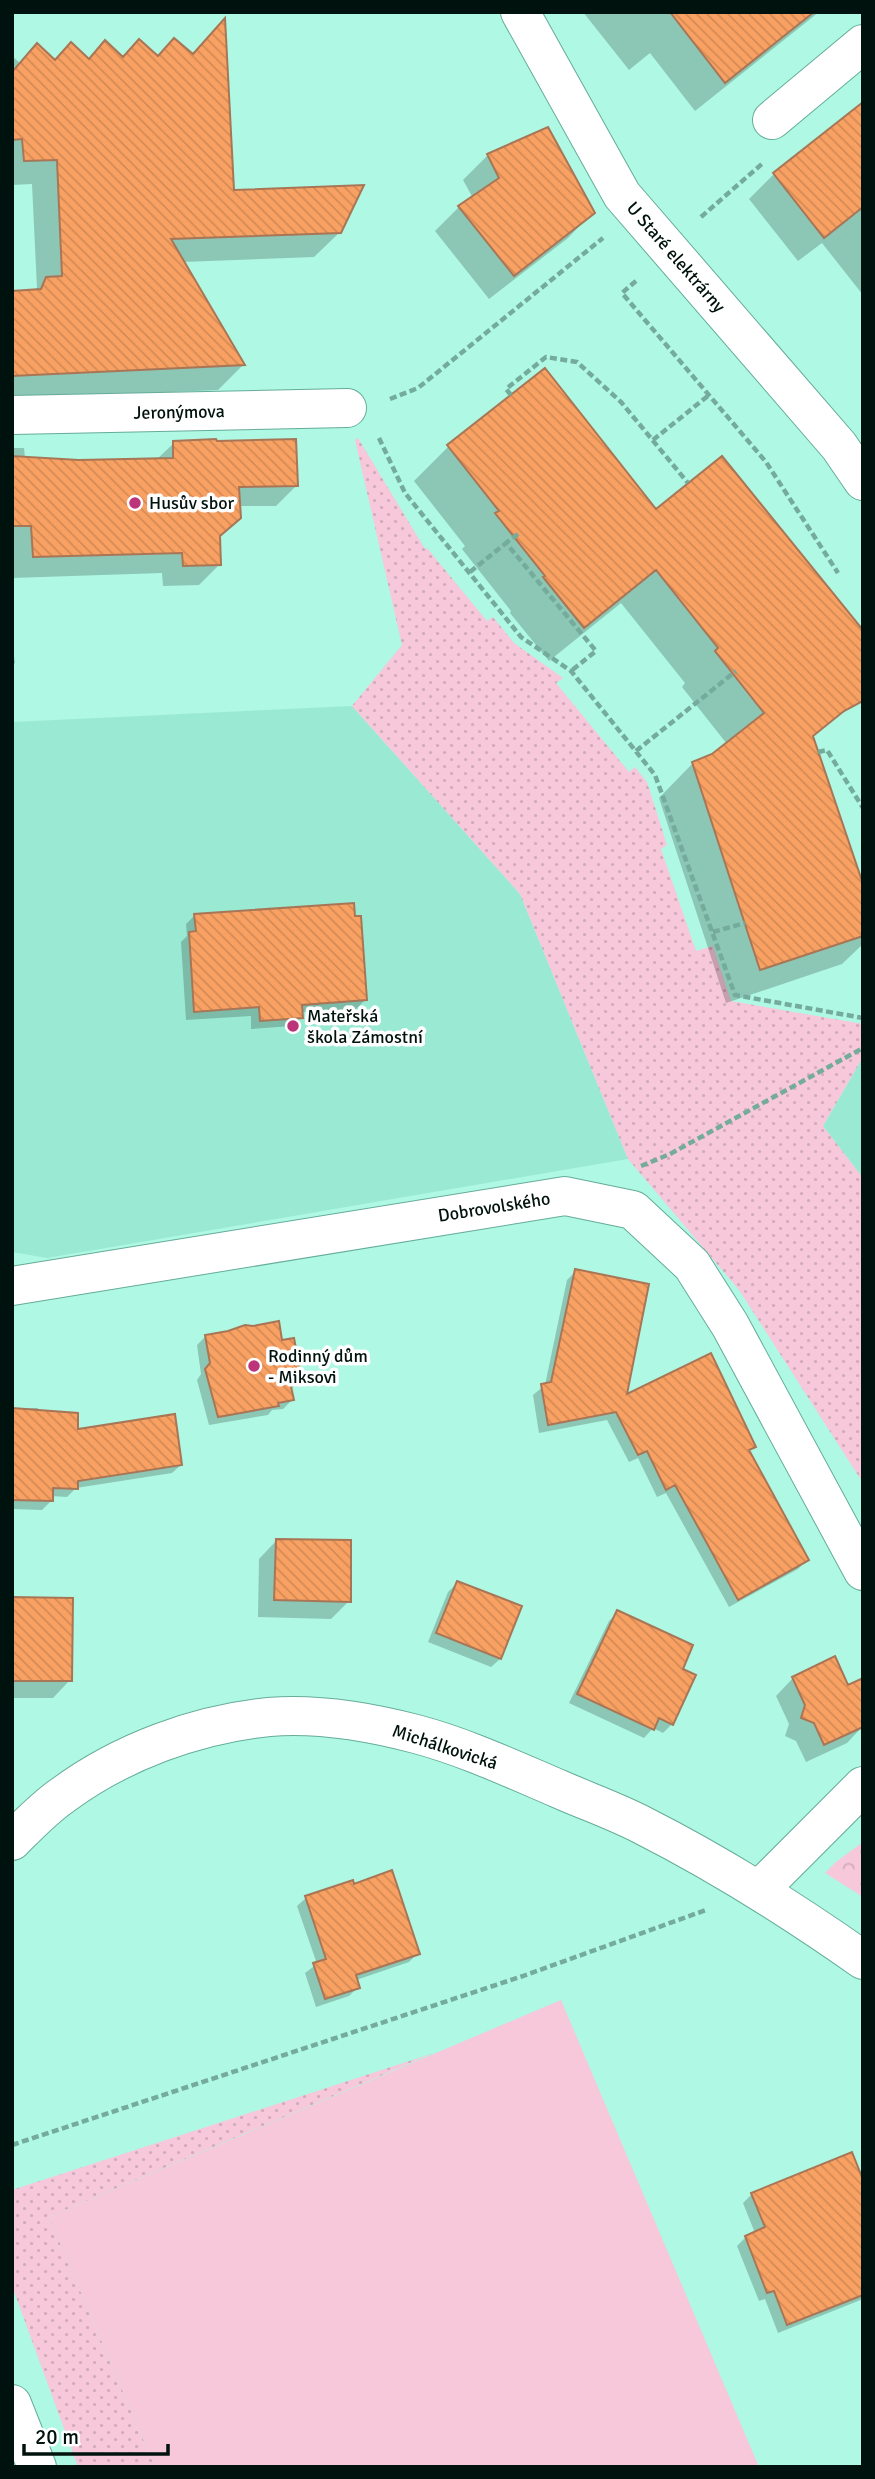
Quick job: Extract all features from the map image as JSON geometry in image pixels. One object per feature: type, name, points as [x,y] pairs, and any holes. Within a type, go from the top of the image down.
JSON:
[{"type":"street","name":"U Staré elektrárny","points":[[520,12],[622,195],[839,446],[863,481]]},
{"type":"street","points":[[772,120],[863,44]]},
{"type":"street","name":"Jeronýmova","points":[[12,415],[347,408]]},
{"type":"street","name":"Dobrovolského","points":[[12,1286],[565,1196],[633,1210],[692,1265],[730,1325],[863,1571]]},
{"type":"street","name":"Michálkovická","points":[[12,1841],[71,1789],[98,1772],[174,1738],[222,1725],[270,1717],[361,1723],[416,1734],[470,1751],[641,1824],[759,1890],[863,1960]]},
{"type":"street","points":[[759,1890],[863,1786]]},
{"type":"street","points":[[12,2404],[37,2467]]},
{"type":"path","points":[[666,246],[764,162]]},
{"type":"path","points":[[386,400],[418,388],[637,212]]},
{"type":"path","points":[[640,277],[622,293],[766,462],[838,573]]},
{"type":"path","points":[[511,395],[506,389],[546,357],[577,362],[621,402],[688,483]]},
{"type":"path","points":[[653,440],[709,395]]},
{"type":"path","points":[[376,433],[405,493],[521,637],[571,671],[655,775],[736,995],[863,1018]]},
{"type":"path","points":[[470,572],[518,534]]},
{"type":"path","points":[[506,543],[596,651],[571,671]]},
{"type":"path","points":[[636,751],[736,671]]},
{"type":"path","points":[[818,752],[827,750],[863,808]]},
{"type":"path","points":[[713,932],[745,923]]},
{"type":"path","points":[[670,1154],[863,1048]]},
{"type":"path","points":[[12,2145],[599,1950],[759,1890]]},
{"type":"shaded area","name":"Mateřská škola Zámostní","points":[[352,706],[520,894],[628,1159],[47,1258],[12,1252],[12,722]]},
{"type":"shaded area","points":[[863,1057],[863,1178],[823,1126]]},
{"type":"green space","points":[[358,438],[425,549],[427,548],[487,621],[493,617],[514,643],[563,678],[556,683],[629,772],[635,767],[647,782],[667,845],[661,849],[696,951],[713,946],[731,1001],[863,1024],[863,1057],[823,1126],[863,1178],[863,1483],[739,1290],[628,1159],[520,894],[352,706],[402,645],[355,440]]},
{"type":"green space","points":[[863,1842],[863,1897],[825,1873]]},
{"type":"green space","points":[[561,2000],[759,2467],[155,2467],[49,2217]]},
{"type":"green space","points":[[434,2053],[49,2217],[155,2467],[78,2467],[12,2286],[12,2190]]},
{"type":"building","points":[[670,12],[814,12],[725,83]]},
{"type":"building","points":[[225,18],[234,190],[364,185],[341,233],[171,239],[245,365],[12,376],[12,291],[41,289],[46,277],[62,276],[57,160],[24,161],[22,139],[12,140],[12,72],[37,43],[55,60],[71,42],[89,59],[105,40],[123,57],[139,39],[158,56],[174,38],[193,54]]},
{"type":"building","points":[[863,102],[863,207],[824,238],[773,173]]},
{"type":"building","points":[[548,127],[595,213],[514,276],[458,206],[499,178],[487,154]]},
{"type":"building","points":[[545,368],[656,509],[722,456],[863,630],[863,701],[844,711],[813,736],[863,884],[863,936],[760,970],[692,762],[712,754],[764,713],[715,651],[718,648],[656,570],[584,628],[495,513],[499,511],[447,445]]},
{"type":"building","name":"Husův sbor","points":[[296,439],[298,486],[239,487],[241,518],[220,536],[221,565],[183,566],[182,553],[33,557],[31,526],[12,526],[12,456],[79,460],[173,458],[173,441]]},
{"type":"building","points":[[354,903],[355,916],[361,916],[367,1000],[302,1005],[303,1018],[260,1021],[259,1007],[194,1012],[189,932],[196,931],[194,914]]},
{"type":"building","points":[[575,1269],[649,1284],[627,1394],[711,1353],[756,1447],[749,1450],[809,1560],[738,1600],[675,1485],[666,1490],[647,1451],[638,1455],[616,1412],[548,1425],[541,1384],[551,1382]]},
{"type":"building","name":"Rodinný dům - Miksovi","points":[[279,1321],[282,1340],[294,1338],[302,1380],[290,1382],[294,1400],[278,1403],[279,1406],[218,1417],[205,1369],[210,1363],[205,1335],[245,1325]]},
{"type":"building","points":[[12,1408],[78,1413],[78,1429],[175,1414],[182,1465],[78,1481],[78,1489],[53,1488],[53,1501],[12,1500]]},
{"type":"building","points":[[276,1539],[351,1540],[351,1602],[274,1600]]},
{"type":"building","points":[[457,1581],[522,1606],[501,1659],[436,1633]]},
{"type":"building","points":[[12,1597],[73,1598],[72,1681],[12,1681]]},
{"type":"building","points":[[617,1610],[693,1645],[683,1669],[696,1675],[673,1725],[659,1718],[654,1730],[577,1694]]},
{"type":"building","points":[[835,1656],[848,1685],[863,1678],[863,1727],[824,1745],[814,1723],[801,1718],[805,1705],[792,1677]]},
{"type":"building","points":[[392,1870],[420,1954],[356,1975],[360,1988],[325,1999],[313,1963],[326,1959],[305,1896],[353,1880],[354,1884]]},
{"type":"building","points":[[852,2152],[863,2180],[863,2295],[787,2325],[774,2291],[767,2293],[745,2236],[765,2227],[751,2193]]},
{"type":"place","name":"Husův sbor","points":[[135,503]]},
{"type":"place","name":"Mateřská škola Zámostní","points":[[293,1026]]},
{"type":"place","name":"Rodinný dům - Miksovi","points":[[254,1366]]}]
